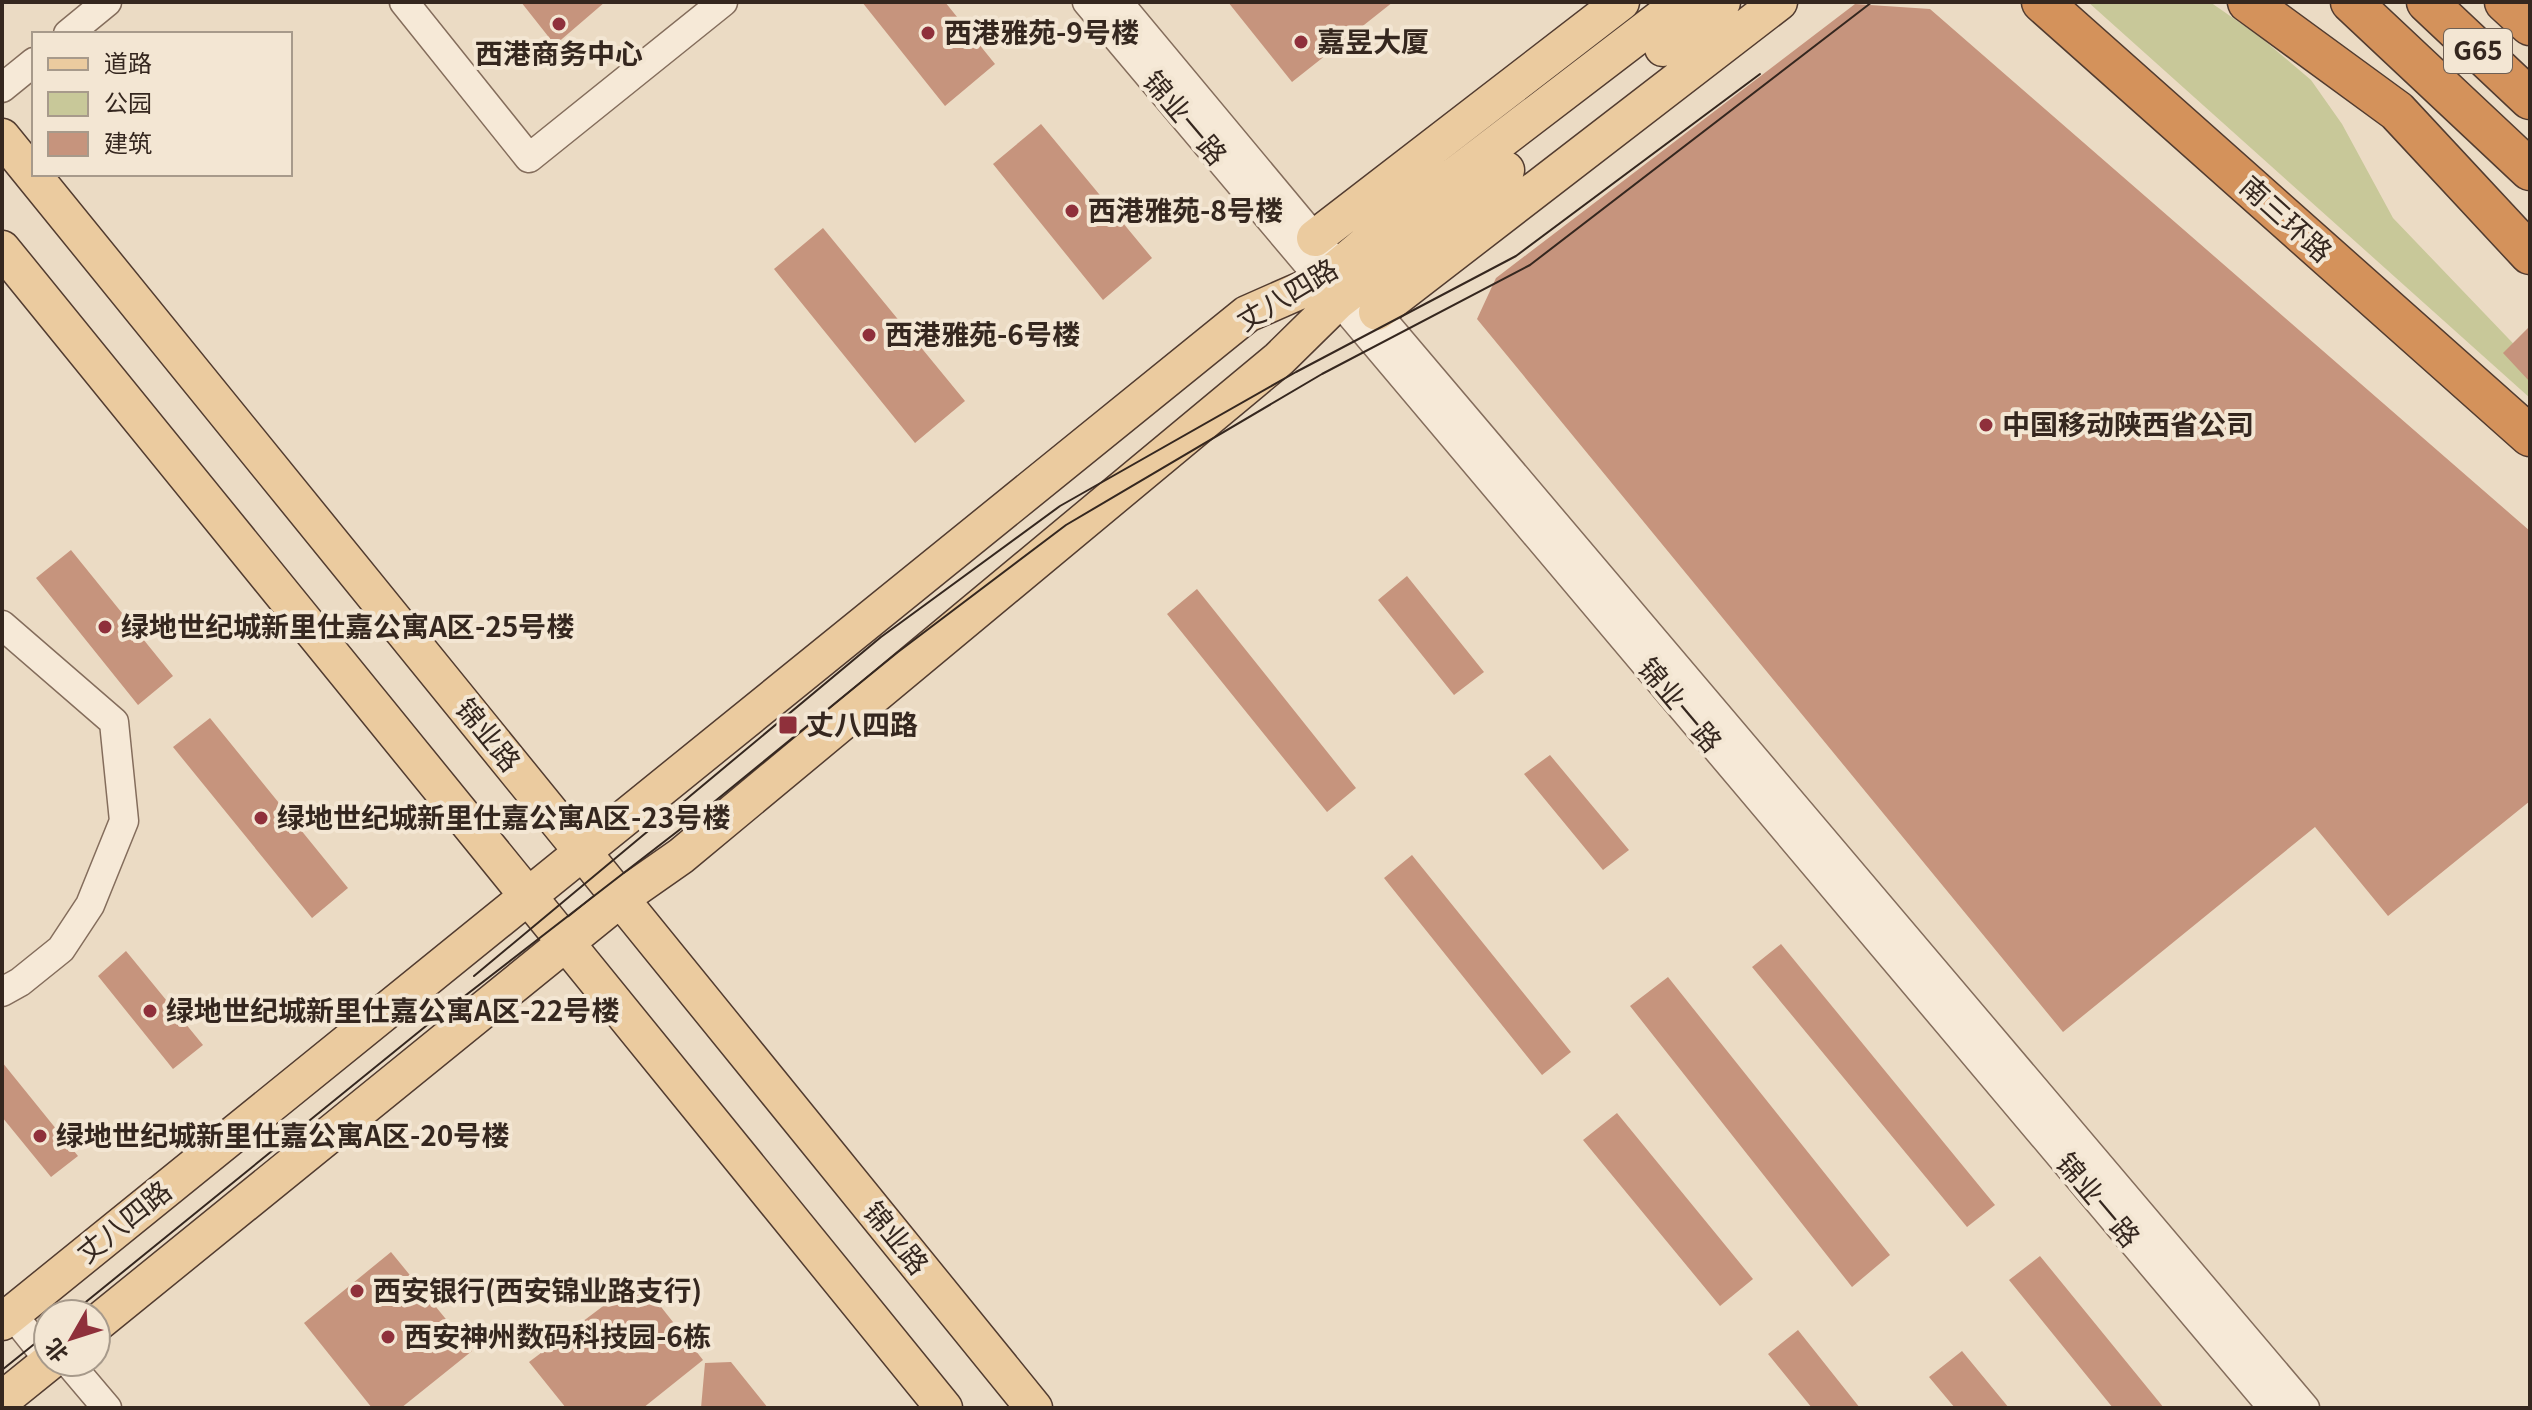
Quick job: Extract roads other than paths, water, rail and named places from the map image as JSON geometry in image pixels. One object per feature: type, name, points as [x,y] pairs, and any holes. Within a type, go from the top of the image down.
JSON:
[{"type":"highway","name":"南三环路","points":[[2042,2],[2530,436]]},
{"type":"highway","points":[[2248,2],[2397,111]]},
{"type":"highway","points":[[2266,2],[2397,111],[2530,254]]},
{"type":"highway","points":[[2351,2],[2530,170]]},
{"type":"highway","name":"G65","points":[[2427,2],[2530,99]]},
{"type":"highway","name":"G65","points":[[2505,2],[2530,25]]},
{"type":"highway","points":[[2519,2],[2530,14]]},
{"type":"main road","points":[[1315,238],[1621,2]]},
{"type":"main road","name":"丈八四路","points":[[112,1311],[621,898],[681,856],[1279,359],[1346,289],[1682,2]]},
{"type":"main road","name":"丈八四路","points":[[1476,177],[1722,2]]},
{"type":"main road","points":[[1346,289],[1779,2]]},
{"type":"main road","name":"锦业路","points":[[2,137],[32,174]]},
{"type":"main road","name":"锦业路","points":[[34,176],[1034,1408]]},
{"type":"main road","points":[[2,249],[944,1408]]},
{"type":"main road","name":"丈八四路","points":[[13,1312],[1247,314],[1346,289]]},
{"type":"main road","points":[[2,1400],[32,1375]]},
{"type":"street","points":[[70,32],[107,2]]},
{"type":"street","points":[[404,2],[529,158],[723,2]]},
{"type":"street","name":"锦业一路","points":[[1087,2],[1346,289],[2305,1408]]},
{"type":"street","name":"锦业一路","points":[[1118,2],[1315,238],[1346,289],[2273,1408]]},
{"type":"street","points":[[2,88],[32,64]]},
{"type":"street","points":[[2,625],[114,722],[124,821],[90,905],[61,949],[20,982],[2,992]]},
{"type":"street","points":[[13,1312],[32,1324]]},
{"type":"street","points":[[13,1312],[32,1338]]},
{"type":"street","points":[[64,1378],[90,1408]]},
{"type":"street","points":[[82,1378],[107,1408]]},
{"type":"tram line","points":[[91,1298],[426,1026],[687,824],[898,652],[1066,525],[1322,374],[1530,265],[1872,2]]},
{"type":"tram line","points":[[474,976],[881,637],[1060,506],[1296,372],[1516,256],[1760,74]]},
{"type":"tram line","points":[[2,1370],[32,1346]]},
{"type":"place","name":"西港商务中心","points":[[559,24]]},
{"type":"place","name":"西港雅苑-9号楼","points":[[928,33]]},
{"type":"place","name":"嘉昱大厦","points":[[1301,42]]},
{"type":"place","name":"西港雅苑-8号楼","points":[[1072,211]]},
{"type":"place","name":"西港雅苑-6号楼","points":[[869,335]]},
{"type":"place","name":"中国移动陕西省公司","points":[[1986,425]]},
{"type":"place","name":"绿地世纪城新里仕嘉公寓A区-25号楼","points":[[105,627]]},
{"type":"place","name":"丈八四路","points":[[788,725]]},
{"type":"place","name":"绿地世纪城新里仕嘉公寓A区-23号楼","points":[[261,818]]},
{"type":"place","name":"绿地世纪城新里仕嘉公寓A区-22号楼","points":[[150,1011]]},
{"type":"place","name":"绿地世纪城新里仕嘉公寓A区-20号楼","points":[[40,1136]]},
{"type":"place","name":"西安银行(西安锦业路支行)","points":[[357,1291]]},
{"type":"place","name":"西安神州数码科技园-6栋","points":[[388,1337]]}]
